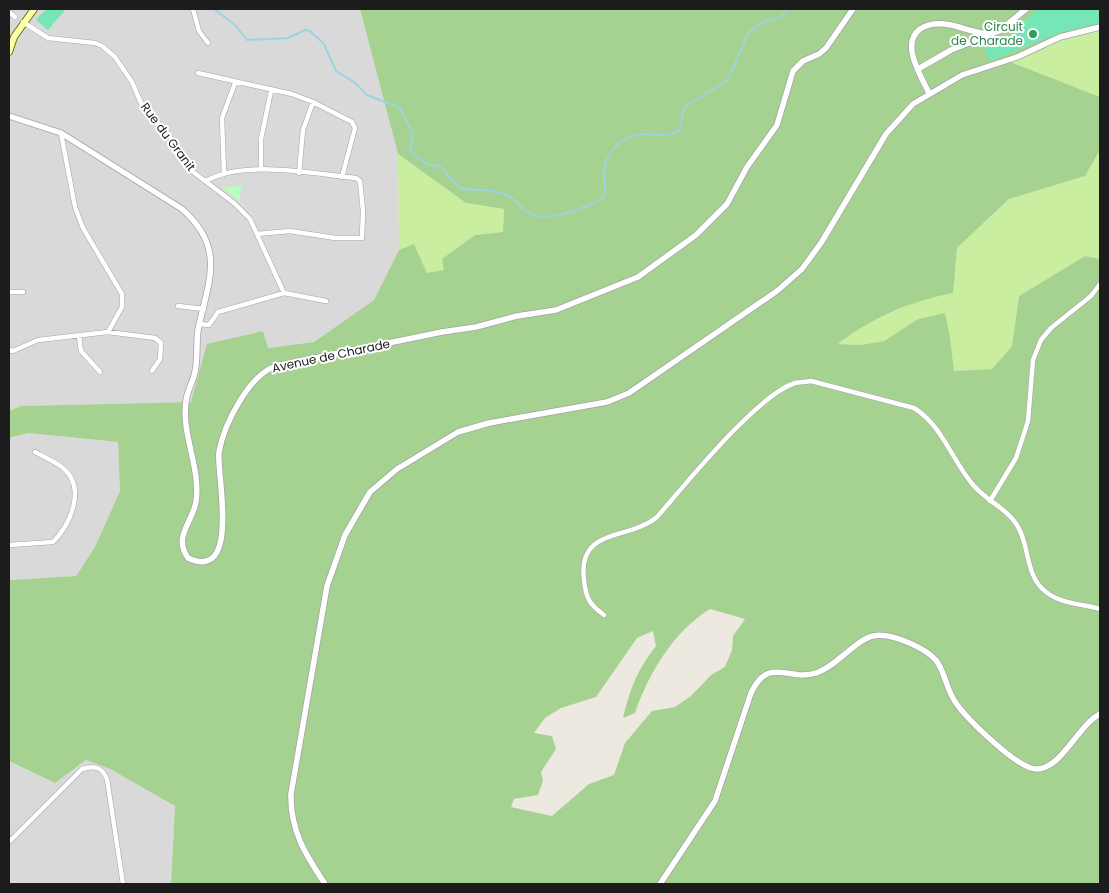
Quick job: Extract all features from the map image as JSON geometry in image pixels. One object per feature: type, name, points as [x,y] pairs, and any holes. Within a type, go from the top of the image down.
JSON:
[{"type":"main road","points":[[9,52],[23,22],[34,9]]},
{"type":"street","points":[[193,9],[199,31],[208,43]]},
{"type":"street","name":"Avenue de Charade","points":[[9,115],[61,133],[182,209],[199,227],[211,252],[211,281],[200,324],[195,374],[186,400],[195,469],[196,502],[182,540],[182,547],[188,558],[201,562],[213,557],[217,551],[224,526],[224,506],[218,465],[222,440],[232,417],[252,383],[263,372],[276,366],[442,332],[476,327],[517,316],[556,310],[638,277],[696,235],[727,204],[747,167],[777,125],[793,71],[802,61],[819,54],[826,48],[852,9]]},
{"type":"street","points":[[918,69],[950,50],[1007,27],[1026,9]]},
{"type":"street","points":[[9,12],[14,16]]},
{"type":"street","name":"Rue du Granit","points":[[23,22],[55,41],[95,43],[102,46],[115,57],[132,82],[141,103],[170,137],[188,166],[234,203],[250,219],[284,293]]},
{"type":"street","points":[[929,93],[912,52],[912,41],[916,34],[924,27],[941,24],[978,33],[992,34]]},
{"type":"street","points":[[325,884],[297,836],[292,816],[291,794],[327,586],[345,535],[366,497],[397,469],[458,432],[489,423],[607,402],[629,393],[790,281],[813,255],[893,124],[907,109],[929,93],[962,75],[1017,58],[1060,37],[1100,27]]},
{"type":"street","points":[[198,73],[270,91],[292,94],[313,102],[355,126],[342,177]]},
{"type":"street","points":[[224,174],[222,118],[235,83]]},
{"type":"street","points":[[261,170],[261,139],[270,91]]},
{"type":"street","points":[[299,173],[303,130],[313,102]]},
{"type":"street","points":[[61,133],[75,207],[83,228],[122,294],[122,307],[108,332]]},
{"type":"street","points":[[206,181],[224,174],[261,170],[356,178],[360,181],[363,211],[362,238],[335,238],[290,231],[257,234]]},
{"type":"street","points":[[990,501],[1016,458],[1028,421],[1033,360],[1041,340],[1051,328],[1091,296],[1100,284]]},
{"type":"street","points":[[9,292],[23,292]]},
{"type":"street","points":[[200,324],[209,325],[218,312],[284,293],[326,301]]},
{"type":"street","points":[[178,306],[204,309]]},
{"type":"street","points":[[9,350],[13,351],[38,340],[108,332],[155,338],[161,344],[160,359],[152,371]]},
{"type":"street","points":[[79,336],[81,351],[100,372]]},
{"type":"street","points":[[604,615],[591,605],[586,598],[582,567],[588,549],[601,540],[646,526],[657,518],[737,429],[774,395],[795,384],[811,381],[914,408],[935,425],[952,457],[974,486],[1012,518],[1019,528],[1034,577],[1044,591],[1055,598],[1100,609]]},
{"type":"street","points":[[9,545],[53,542],[58,537],[75,505],[70,478],[63,469],[35,452]]},
{"type":"street","points":[[660,884],[715,801],[751,693],[758,680],[766,674],[777,672],[816,674],[834,664],[867,638],[882,635],[893,637],[934,658],[939,665],[951,696],[959,708],[1018,762],[1031,769],[1050,766],[1084,725],[1100,714]]},
{"type":"street","points":[[9,842],[82,769],[91,766],[98,768],[107,779],[123,884]]},
{"type":"shaded area","points":[[9,9],[360,9],[398,154],[399,250],[374,300],[314,342],[268,348],[263,331],[191,402],[21,406],[9,411]]},
{"type":"shaded area","points":[[28,433],[118,442],[120,491],[95,547],[76,576],[9,580],[9,438]]},
{"type":"shaded area","points":[[86,760],[110,769],[175,806],[171,884],[9,884],[9,761],[55,783]]},
{"type":"green space","points":[[46,9],[66,9],[48,30],[36,20]]},
{"type":"green space","points":[[360,9],[1100,9],[1100,25],[1063,33],[1005,60],[1100,97],[1100,150],[1085,176],[1009,199],[957,248],[953,293],[923,300],[892,312],[863,326],[838,344],[860,345],[884,341],[918,319],[945,313],[954,371],[992,369],[1012,346],[1019,296],[1085,256],[1100,259],[1100,884],[171,884],[175,806],[110,769],[86,760],[55,783],[9,761],[9,580],[76,576],[95,547],[120,491],[118,442],[28,433],[9,438],[9,411],[21,406],[191,402],[207,344],[263,331],[268,348],[314,342],[374,300],[399,250],[414,244],[427,273],[444,270],[442,259],[475,235],[503,232],[504,209],[466,203],[398,154]],"holes":[[[710,609],[745,619],[733,636],[732,650],[725,667],[711,675],[691,696],[675,707],[652,711],[625,743],[614,775],[589,784],[552,816],[511,807],[514,799],[538,795],[543,781],[541,772],[556,749],[552,736],[534,733],[545,718],[561,708],[596,697],[637,638],[653,631],[656,646],[635,680],[623,718],[635,713],[647,683],[664,655],[674,641],[697,618]]]},
{"type":"green space","name":"Circuit de Charade","points":[[1038,9],[1100,9],[1100,23],[1062,32],[990,61],[983,45],[1008,37]]},
{"type":"green space","points":[[1100,27],[1100,97],[1004,61],[1046,43]]},
{"type":"green space","points":[[1100,150],[1100,259],[1085,256],[1019,296],[1012,346],[992,369],[954,371],[945,313],[918,319],[884,341],[860,345],[837,344],[862,326],[926,297],[952,293],[957,248],[1009,199],[1085,176]]},
{"type":"green space","points":[[398,154],[466,203],[504,209],[503,232],[475,235],[444,270],[427,274],[414,245],[399,250]]},
{"type":"green space","points":[[241,186],[240,202],[221,187]]},
{"type":"waterway","points":[[214,9],[235,25],[247,40],[288,38],[305,30],[310,31],[324,44],[336,71],[354,82],[367,95],[400,108],[412,132],[411,152],[426,164],[441,167],[461,189],[502,193],[511,197],[528,213],[540,217],[568,212],[603,198],[605,190],[605,164],[617,145],[632,136],[668,134],[680,129],[683,110],[689,104],[727,81],[749,32],[765,21],[779,18],[791,9]]},
{"type":"place","name":"Circuit de Charade","points":[[1033,34]]}]
